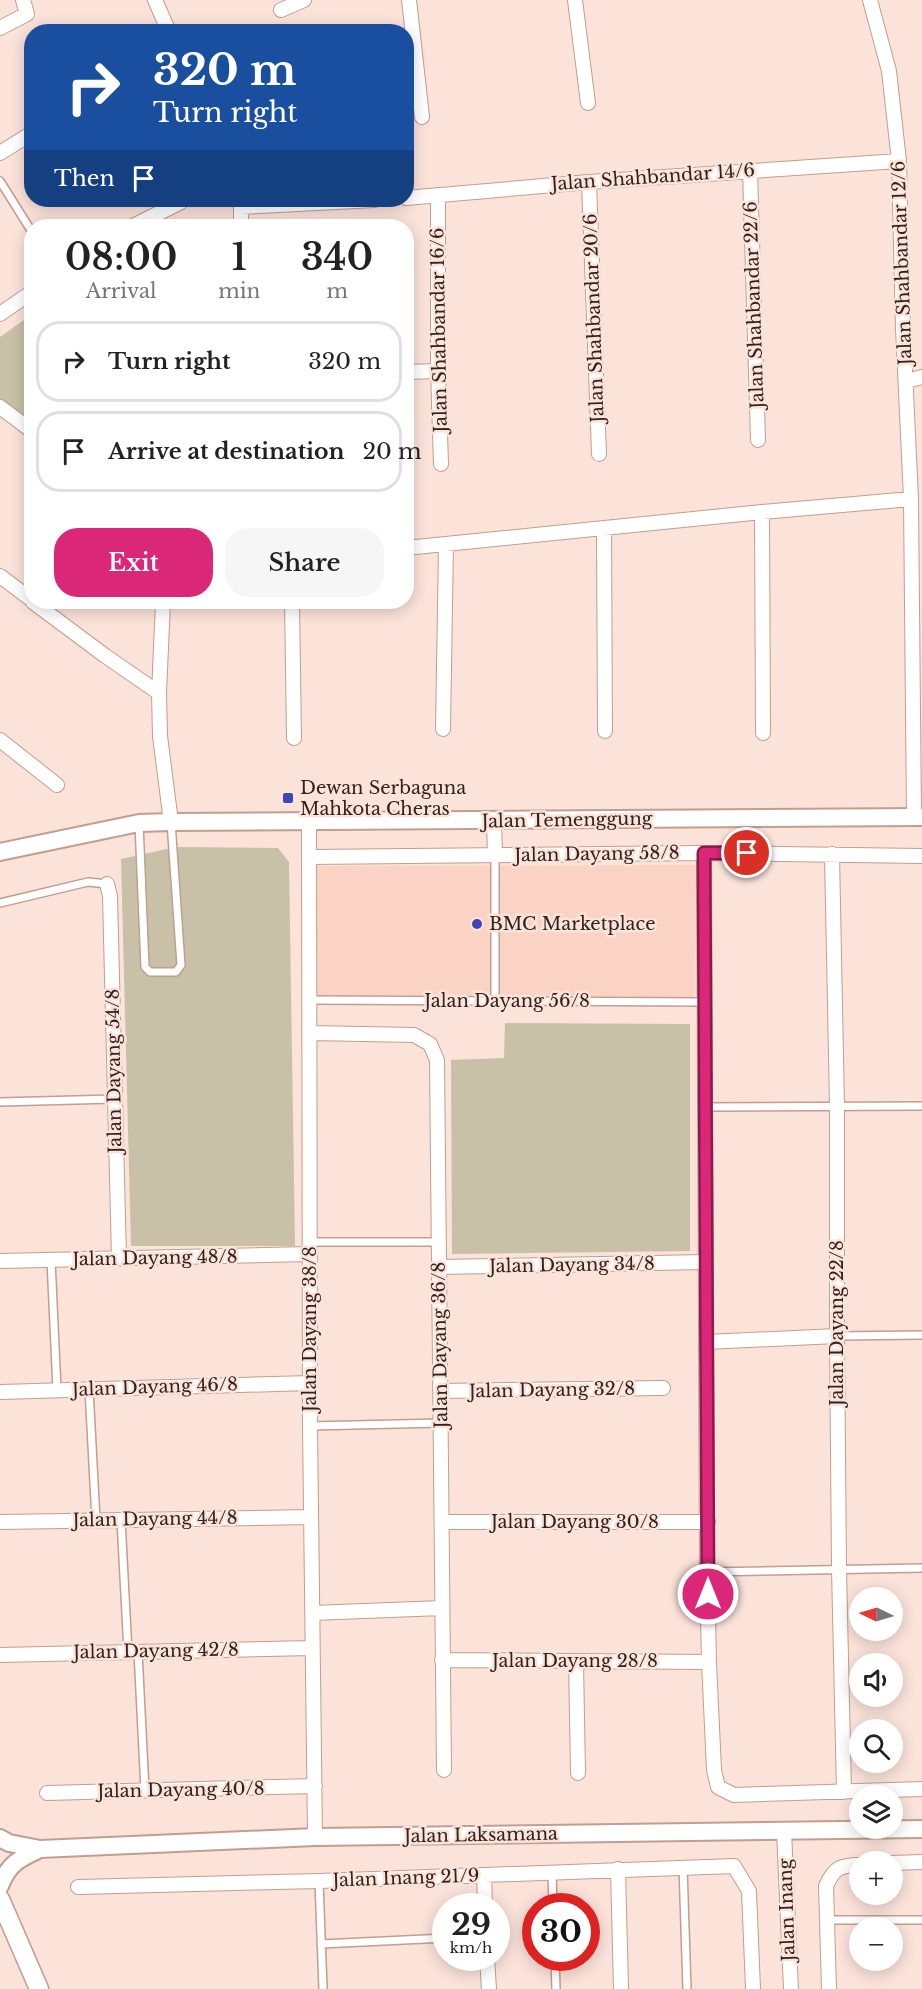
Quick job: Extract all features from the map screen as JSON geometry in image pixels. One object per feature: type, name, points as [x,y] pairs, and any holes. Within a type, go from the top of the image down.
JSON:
[{"type":"main road","points":[[0,1899],[39,1989]]},
{"type":"street","points":[[0,28],[27,14],[23,0]]},
{"type":"street","points":[[156,0],[166,24]]},
{"type":"street","points":[[282,10],[304,0]]},
{"type":"street","points":[[409,0],[412,24]]},
{"type":"street","points":[[575,0],[588,103]]},
{"type":"street","name":"Jalan Shahbandar 12/6","points":[[870,0],[889,71],[900,161],[903,328],[917,597],[918,817]]},
{"type":"street","points":[[414,45],[422,117]]},
{"type":"street","points":[[0,153],[24,138]]},
{"type":"street","name":"Jalan Shahbandar 14/6","points":[[414,197],[589,182],[900,161]]},
{"type":"street","name":"Jalan Shahbandar 22/6","points":[[750,170],[758,440]]},
{"type":"street","name":"Jalan Shahbandar 20/6","points":[[589,182],[599,454]]},
{"type":"street","name":"Jalan Shahbandar 16/6","points":[[438,195],[438,371],[441,464]]},
{"type":"street","points":[[147,219],[171,207]]},
{"type":"street","points":[[0,314],[24,298]]},
{"type":"street","points":[[414,372],[438,371]]},
{"type":"street","points":[[906,381],[922,377]]},
{"type":"street","points":[[0,407],[24,425]]},
{"type":"street","points":[[414,547],[911,499]]},
{"type":"street","points":[[762,512],[763,733]]},
{"type":"street","points":[[604,528],[605,730]]},
{"type":"street","points":[[443,729],[446,545]]},
{"type":"street","points":[[0,576],[24,595]]},
{"type":"street","points":[[43,609],[159,693]]},
{"type":"street","points":[[163,609],[159,693],[160,736],[171,822]]},
{"type":"street","points":[[292,609],[294,738]]},
{"type":"street","points":[[0,740],[57,785]]},
{"type":"street","name":"Jalan Temenggung","points":[[0,852],[140,824],[171,822],[918,817]]},
{"type":"street","name":"Jalan Dayang 38/8","points":[[309,821],[310,1426],[315,1837]]},
{"type":"street","points":[[495,821],[495,855]]},
{"type":"street","points":[[704,853],[707,1572],[714,1770],[718,1787],[734,1795],[922,1789]]},
{"type":"street","name":"Jalan Dayang 58/8","points":[[309,857],[704,853],[922,856]]},
{"type":"street","name":"Jalan Dayang 22/8","points":[[832,854],[837,1107],[839,1569],[844,1792]]},
{"type":"street","name":"Jalan Dayang 54/8","points":[[107,884],[110,896],[119,1258]]},
{"type":"street","name":"Jalan Dayang 36/8","points":[[311,1033],[414,1035],[430,1044],[437,1060],[444,1770]]},
{"type":"street","name":"Jalan Dayang 48/8","points":[[0,1261],[119,1258],[310,1248]]},
{"type":"street","name":"Jalan Dayang 34/8","points":[[438,1267],[705,1262]]},
{"type":"street","points":[[706,1342],[837,1336]]},
{"type":"street","name":"Jalan Dayang 46/8","points":[[0,1392],[310,1383]]},
{"type":"street","name":"Jalan Dayang 32/8","points":[[440,1391],[663,1388]]},
{"type":"street","name":"Jalan Dayang 44/8","points":[[0,1522],[311,1517]]},
{"type":"street","name":"Jalan Dayang 30/8","points":[[442,1522],[708,1522]]},
{"type":"street","points":[[312,1613],[442,1608]]},
{"type":"street","name":"Jalan Dayang 42/8","points":[[0,1654],[312,1648]]},
{"type":"street","name":"Jalan Dayang 28/8","points":[[442,1660],[709,1662]]},
{"type":"street","points":[[576,1662],[578,1773]]},
{"type":"street","name":"Jalan Dayang 40/8","points":[[47,1793],[315,1786]]},
{"type":"street","name":"Jalan Laksamana","points":[[0,1838],[9,1843],[40,1849],[315,1837],[922,1829]]},
{"type":"street","name":"Jalan Inang","points":[[784,1831],[791,1989]]},
{"type":"street","name":"Jalan Laksamana","points":[[0,1886],[11,1865],[40,1849]]},
{"type":"street","points":[[903,1863],[922,1862]]},
{"type":"street","points":[[829,1989],[826,1886],[831,1874],[844,1865],[849,1865]]},
{"type":"street","name":"Jalan Inang 21/9","points":[[78,1887],[734,1866],[749,1891],[753,1989]]},
{"type":"street","points":[[618,1869],[621,1989]]},
{"type":"street","points":[[483,1875],[484,1893]]},
{"type":"street","points":[[488,1971],[489,1989]]},
{"type":"lane","points":[[0,181],[24,219]]},
{"type":"lane","points":[[140,824],[145,967],[150,972],[176,972],[181,965],[171,822]]},
{"type":"lane","points":[[495,855],[495,1000]]},
{"type":"lane","points":[[0,903],[88,882],[107,884]]},
{"type":"lane","name":"Jalan Dayang 56/8","points":[[310,1000],[704,1002]]},
{"type":"lane","points":[[0,1102],[114,1099]]},
{"type":"lane","points":[[705,1107],[922,1106]]},
{"type":"lane","points":[[310,1248],[438,1242]]},
{"type":"lane","points":[[51,1260],[57,1390]]},
{"type":"lane","points":[[837,1336],[922,1335]]},
{"type":"lane","points":[[90,1389],[96,1520]]},
{"type":"lane","points":[[310,1426],[441,1423]]},
{"type":"lane","points":[[121,1520],[145,1790]]},
{"type":"lane","points":[[707,1572],[922,1568]]},
{"type":"lane","points":[[683,1866],[687,1989]]},
{"type":"lane","points":[[552,1872],[553,1893]]},
{"type":"lane","points":[[319,1881],[323,1989]]},
{"type":"lane","points":[[826,1920],[922,1920]]},
{"type":"lane","points":[[321,1944],[432,1939]]},
{"type":"lane","points":[[555,1971],[556,1989]]},
{"type":"shaded area","points":[[24,320],[24,422],[0,403],[0,337]]},
{"type":"shaded area","points":[[176,847],[278,848],[289,862],[295,1246],[131,1246],[121,859]]},
{"type":"shaded area","points":[[696,865],[695,997],[315,995],[315,866]]},
{"type":"shaded area","points":[[505,1023],[690,1024],[690,1251],[452,1254],[451,1060],[504,1058]]},
{"type":"place","name":"Dewan Serbaguna Mahkota Cheras","points":[[288,798]]},
{"type":"place","name":"BMC Marketplace","points":[[477,924]]},
{"type":"route","points":[[708,1594],[704,853],[747,853]]}]
